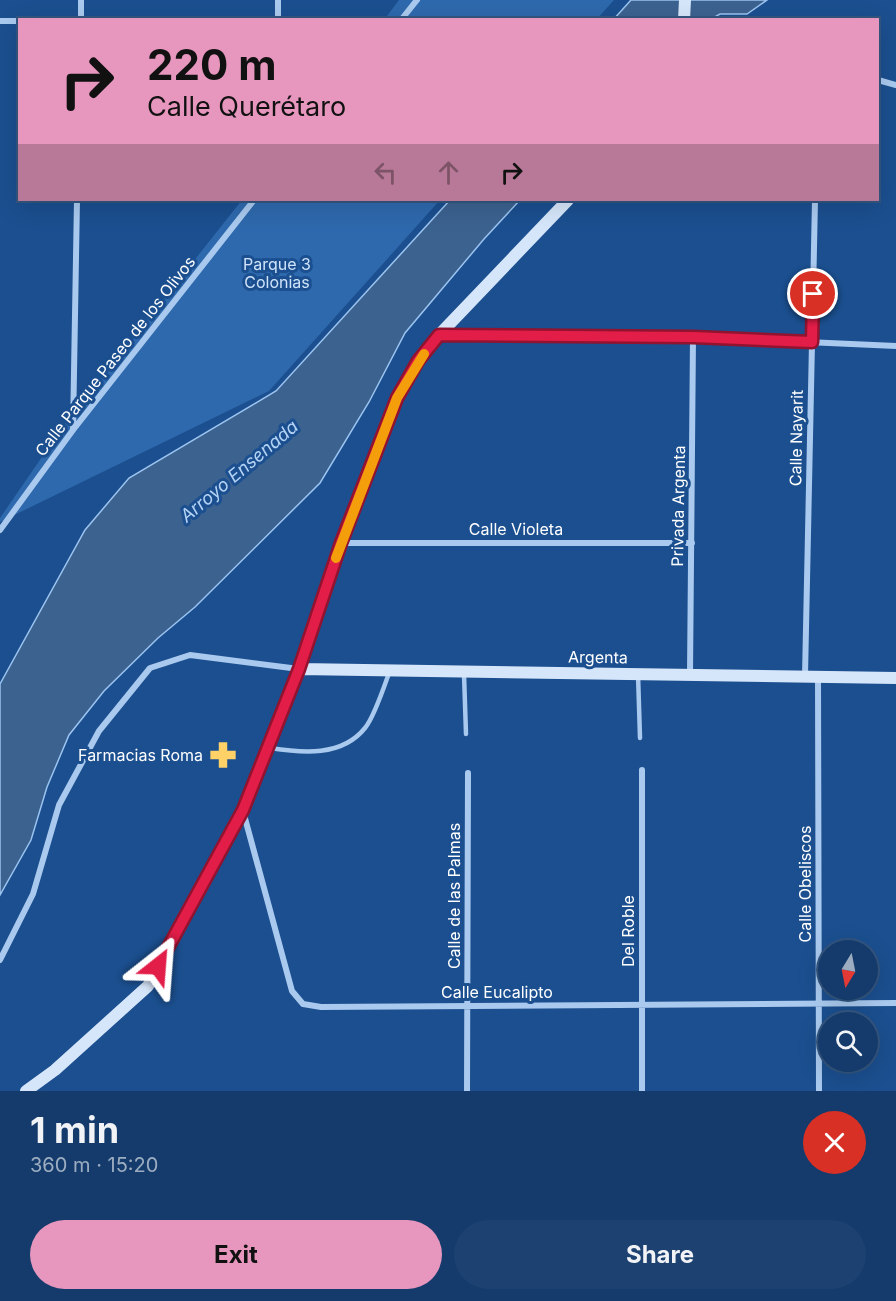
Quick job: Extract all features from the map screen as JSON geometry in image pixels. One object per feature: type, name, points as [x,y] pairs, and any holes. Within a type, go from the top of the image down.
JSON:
[{"type":"street","points":[[81,0],[81,18]]},
{"type":"street","points":[[278,0],[278,18]]},
{"type":"street","points":[[402,18],[417,0]]},
{"type":"street","points":[[684,18],[685,0]]},
{"type":"street","points":[[0,21],[18,21]]},
{"type":"street","points":[[879,80],[896,85]]},
{"type":"street","points":[[73,430],[77,201]]},
{"type":"street","name":"Calle Parque Paseo de los Olivos","points":[[0,530],[73,430],[253,201]]},
{"type":"street","points":[[26,1091],[55,1070],[148,986],[243,810],[299,669],[341,543],[397,398],[418,361],[439,335],[567,201]]},
{"type":"street","name":"Calle Nayarit","points":[[811,677],[812,342],[816,201]]},
{"type":"street","points":[[439,335],[693,337],[896,346]]},
{"type":"street","name":"Privada Argenta","points":[[690,675],[693,337]]},
{"type":"street","name":"Calle Violeta","points":[[341,543],[692,543]]},
{"type":"street","points":[[0,960],[33,894],[59,805],[99,731],[150,668],[190,655],[299,669]]},
{"type":"street","name":"Argenta","points":[[299,669],[896,678]]},
{"type":"street","name":"Calle Obeliscos","points":[[811,677],[820,1003],[819,1091]]},
{"type":"street","name":"Del Roble","points":[[642,770],[642,1091]]},
{"type":"street","name":"Calle de las Palmas","points":[[467,1091],[468,773]]},
{"type":"street","name":"Calle Eucalipto","points":[[243,810],[292,991],[303,1004],[321,1007],[896,1003]]},
{"type":"lane","points":[[268,748],[298,753],[318,752],[345,744],[366,728],[390,670]]},
{"type":"lane","points":[[464,671],[466,734]]},
{"type":"lane","points":[[639,674],[640,738]]},
{"type":"green space","points":[[399,0],[614,0],[598,18],[386,18]]},
{"type":"green space","name":"Parque 3 Colonias","points":[[241,201],[439,201],[269,391],[0,522],[0,518],[66,422]]},
{"type":"water","points":[[631,0],[767,0],[747,14],[720,14],[713,18],[615,18]]},
{"type":"water","name":"Arroyo Ensenada","points":[[449,201],[519,201],[405,333],[369,402],[320,483],[195,607],[158,638],[104,691],[69,735],[47,787],[31,840],[0,895],[0,684],[85,530],[129,478],[276,391]]},
{"type":"slow traffic","points":[[336,558],[397,398],[424,354]]},
{"type":"place","name":"Farmacias Roma","points":[[223,755]]},
{"type":"route","points":[[158,966],[243,810],[299,669],[341,543],[397,398],[418,361],[439,335],[693,337],[812,342],[813,294]]}]
